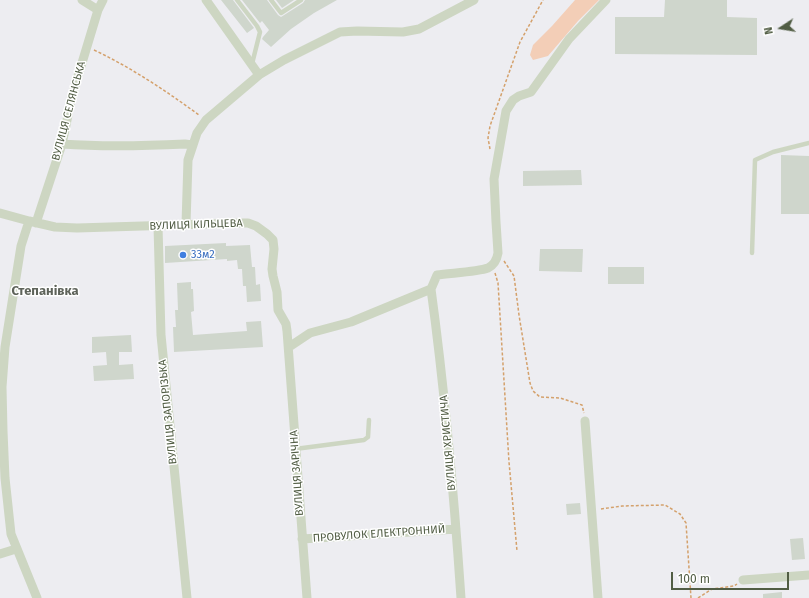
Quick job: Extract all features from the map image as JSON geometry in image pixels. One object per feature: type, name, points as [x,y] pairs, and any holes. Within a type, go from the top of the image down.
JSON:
[{"type":"street","points":[[82,0],[98,10]]},
{"type":"street","name":"ВУЛИЦЯ СЕЛЯНСЬКА","points":[[37,598],[16,549],[11,534],[8,513],[4,462],[2,387],[5,346],[21,246],[32,222],[62,144],[72,96],[98,10],[103,0]]},
{"type":"street","points":[[206,0],[259,76]]},
{"type":"street","points":[[186,224],[186,182],[188,160],[197,133],[206,120],[259,76],[284,60],[340,32],[403,32],[419,29],[474,0]]},
{"type":"street","points":[[289,347],[310,333],[351,322],[431,289],[437,275],[488,268],[493,264],[498,257],[494,180],[506,111],[513,100],[519,96],[531,92],[569,39],[606,0]]},
{"type":"street","points":[[62,144],[103,146],[192,145]]},
{"type":"street","name":"ВУЛИЦЯ КІЛЬЦЕВА","points":[[0,213],[56,227],[77,228],[248,223],[262,229],[273,240],[274,249],[272,269],[277,292],[278,310],[286,324],[289,347]]},
{"type":"street","name":"ВУЛИЦЯ ЗАПОРІЗЬКА","points":[[158,226],[161,335],[187,598]]},
{"type":"street","name":"ВУЛИЦЯ ХРИСТИЧА","points":[[431,289],[440,353],[461,598]]},
{"type":"street","name":"ВУЛИЦЯ ЗАРІЧНА","points":[[289,347],[295,449],[307,598]]},
{"type":"street","points":[[585,421],[598,598]]},
{"type":"street","name":"ПРОВУЛОК ЕЛЕКТРОННИЙ","points":[[302,539],[456,529]]},
{"type":"street","points":[[0,554],[16,549]]},
{"type":"street","points":[[743,580],[809,575]]},
{"type":"lane","points":[[237,0],[260,32],[251,65]]},
{"type":"lane","points":[[270,0],[281,13],[301,0]]},
{"type":"lane","points":[[752,253],[755,160],[773,152],[809,143]]},
{"type":"lane","points":[[295,449],[364,440],[368,437],[369,420]]},
{"type":"path","points":[[490,149],[488,138],[490,126],[520,42],[543,0]]},
{"type":"path","points":[[87,47],[108,57],[171,94],[206,120]]},
{"type":"path","points":[[498,253],[514,276],[530,383],[533,391],[540,397],[560,398],[582,405],[585,421]]},
{"type":"path","points":[[493,264],[498,283],[509,462],[517,551]]},
{"type":"path","points":[[592,510],[622,506],[665,505],[680,514],[686,523],[691,598]]},
{"type":"path","points":[[698,598],[712,589],[734,586],[743,580]]},
{"type":"shaded area","points":[[575,0],[599,0],[578,21],[548,56],[533,60],[530,55],[533,45]]},
{"type":"building","points":[[221,0],[233,0],[254,28],[247,33]]},
{"type":"building","points":[[242,0],[267,0],[281,17],[303,3],[305,0],[337,0],[314,13],[291,29],[271,47],[262,39],[269,30],[262,21],[260,23]]},
{"type":"building","points":[[276,0],[294,0],[282,8]]},
{"type":"building","points":[[665,0],[727,0],[727,17],[757,18],[757,55],[615,54],[615,17],[664,17]]},
{"type":"building","points":[[781,155],[809,156],[809,214],[781,214]]},
{"type":"building","points":[[581,170],[582,185],[523,186],[523,171]]},
{"type":"building","points":[[226,243],[226,246],[250,245],[252,267],[255,267],[256,285],[260,284],[261,301],[247,302],[246,286],[243,286],[242,269],[238,269],[237,260],[227,261],[227,259],[165,263],[165,246]]},
{"type":"building","points":[[540,249],[583,249],[582,272],[539,271]]},
{"type":"building","points":[[608,267],[644,267],[644,284],[608,284]]},
{"type":"building","points":[[191,282],[191,289],[193,289],[194,311],[191,312],[193,335],[247,331],[246,322],[261,321],[263,347],[174,352],[173,327],[176,327],[175,310],[178,310],[177,283]]},
{"type":"building","points":[[131,335],[132,352],[119,352],[119,365],[133,364],[134,379],[94,381],[93,366],[107,365],[106,352],[92,353],[92,337]]},
{"type":"building","points":[[580,503],[581,514],[567,515],[566,504]]},
{"type":"building","points":[[803,538],[805,559],[792,560],[790,539]]},
{"type":"building","points":[[782,592],[782,598],[763,598],[763,594]]},
{"type":"place","name":"33м2","points":[[183,255]]},
{"type":"district","name":"Степанівка","points":[[45,291]]}]
